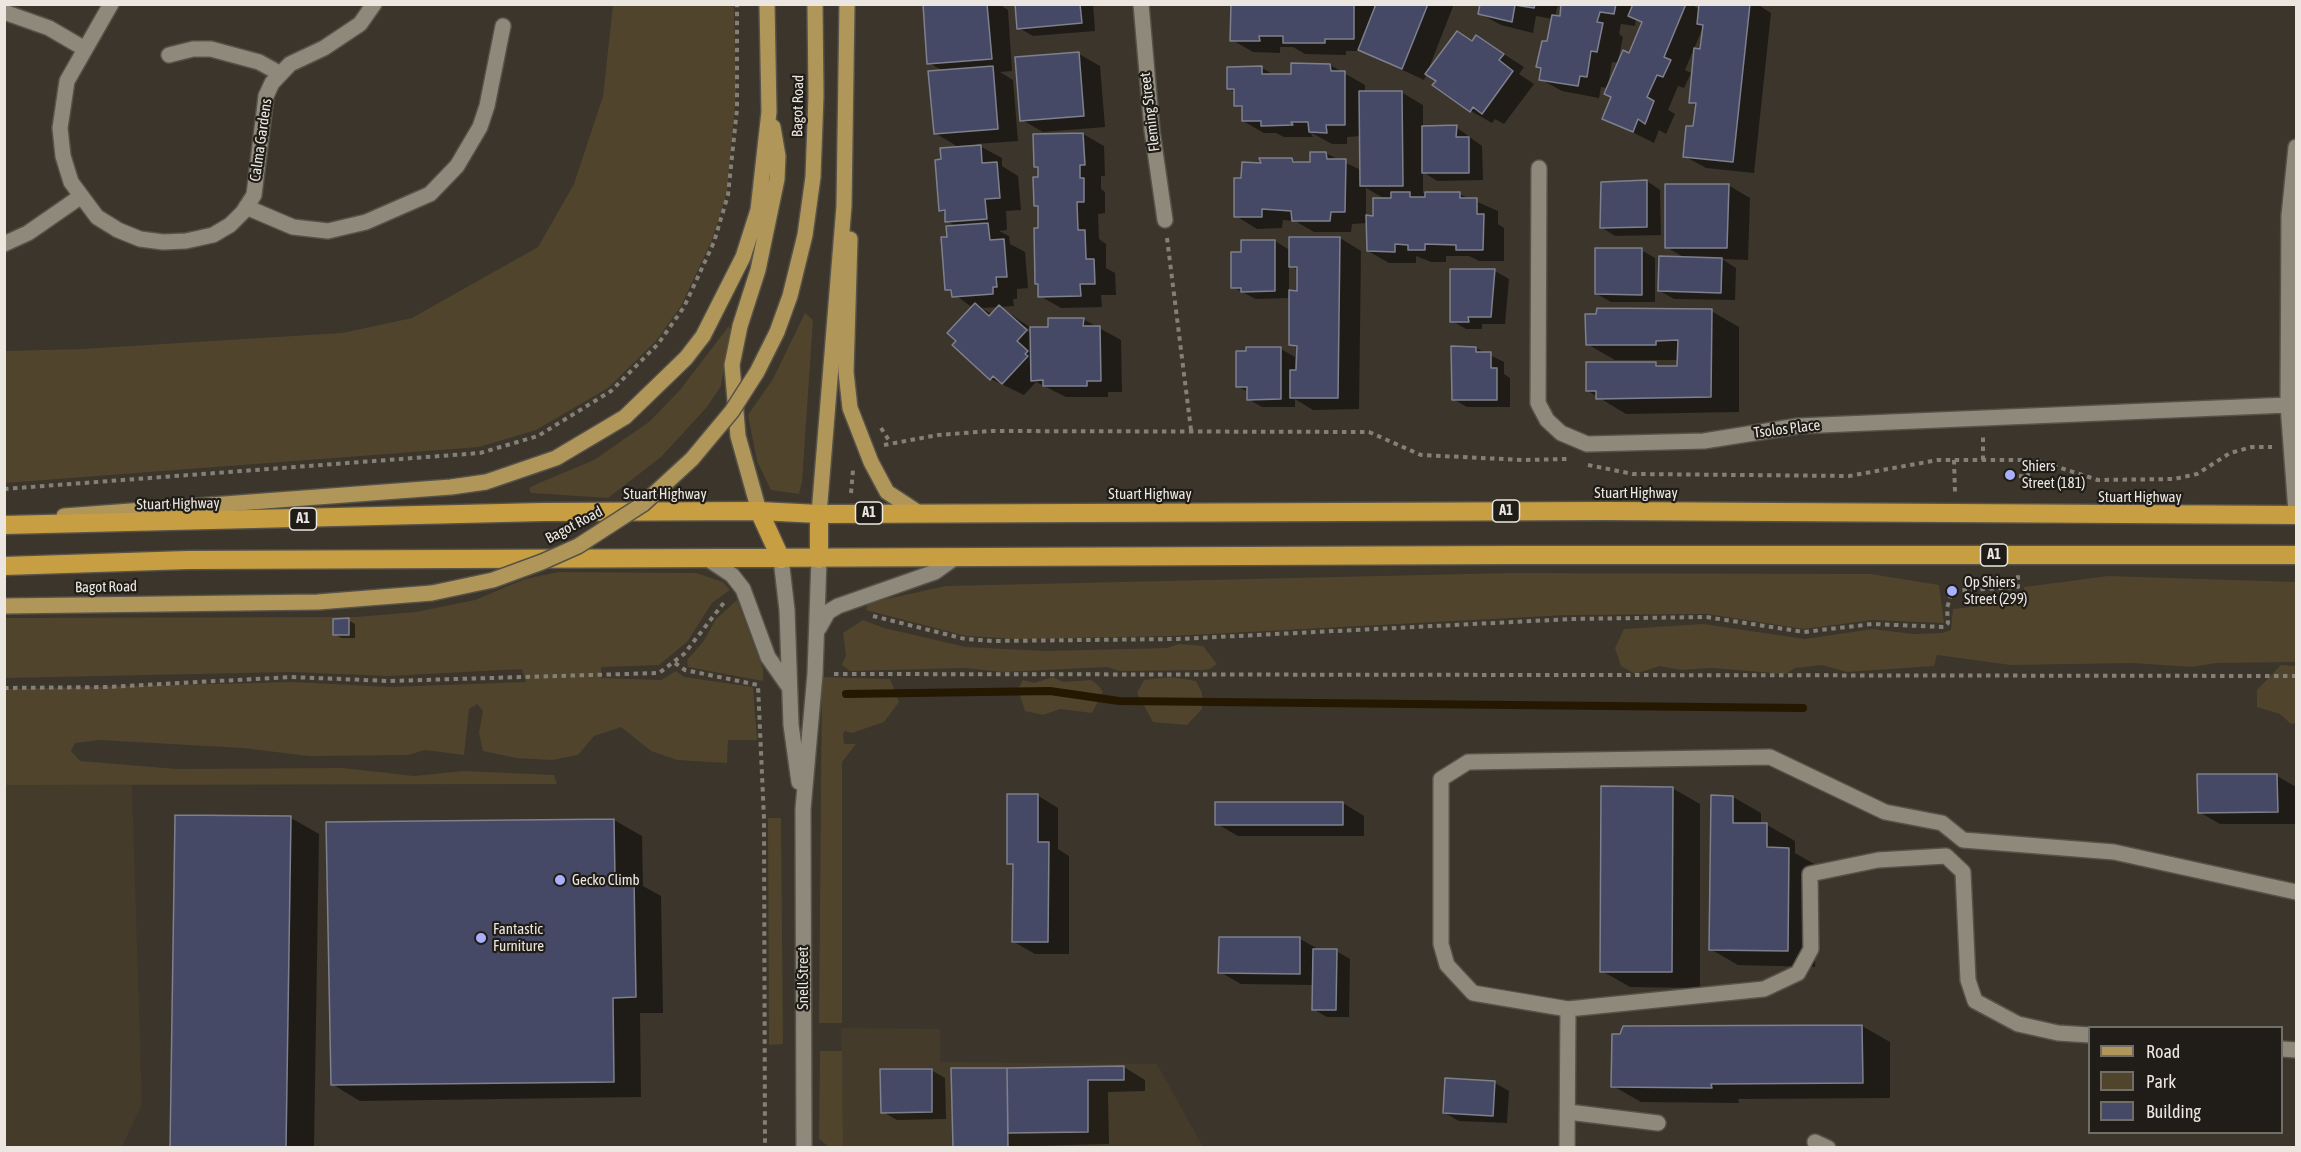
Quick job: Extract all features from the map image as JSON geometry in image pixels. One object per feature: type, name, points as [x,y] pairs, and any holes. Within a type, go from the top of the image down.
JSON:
[{"type":"highway","name":"Stuart Highway","points":[[6,525],[532,512],[759,511],[819,514],[1605,511],[2296,513]]},
{"type":"highway","points":[[759,511],[781,559]]},
{"type":"highway","points":[[819,514],[819,559]]},
{"type":"highway","name":"A1","points":[[4,566],[199,560],[2296,555]]},
{"type":"main road","name":"Bagot Road","points":[[6,525],[75,515],[451,487],[508,476],[556,458],[625,417],[686,358],[703,336],[730,286],[758,210],[770,112],[767,4]]},
{"type":"main road","name":"Bagot Road","points":[[4,606],[318,602],[432,593],[493,580],[542,562],[578,546],[643,504],[693,459],[732,411],[757,372],[790,296],[805,235],[813,177],[816,96],[815,4]]},
{"type":"main road","points":[[819,514],[844,206],[847,4]]},
{"type":"main road","points":[[847,52],[853,128],[847,392],[850,408],[887,492],[920,513]]},
{"type":"main road","points":[[759,511],[738,436],[732,365],[740,326],[758,270],[777,179],[777,149],[770,112]]},
{"type":"street","name":"Calma Gardens","points":[[111,4],[68,81],[60,128],[63,156],[71,182],[97,217],[118,230],[140,239],[163,242],[186,241],[213,235],[230,225],[246,207],[254,195],[266,96],[279,74],[302,57],[324,48],[360,24],[374,4]]},
{"type":"street","name":"Fleming Street","points":[[1141,4],[1152,130],[1165,220]]},
{"type":"street","points":[[4,12],[49,28],[85,49]]},
{"type":"street","points":[[246,207],[293,226],[328,231],[366,222],[430,194],[457,166],[480,127],[487,106],[503,26]]},
{"type":"street","points":[[170,55],[193,49],[211,49],[259,62],[279,74]]},
{"type":"street","points":[[2296,147],[2289,216],[2288,405],[2296,513]]},
{"type":"street","name":"Tsolos Place","points":[[1539,168],[1539,403],[1547,420],[1561,433],[1587,444],[1704,441],[1798,426],[2288,405]]},
{"type":"street","points":[[4,244],[28,233],[80,197]]},
{"type":"street","points":[[817,636],[821,622],[828,612],[838,606],[935,572],[956,558]]},
{"type":"street","points":[[708,559],[732,575],[743,589],[768,657],[789,687]]},
{"type":"street","name":"Snell Street","points":[[781,559],[787,610],[791,725],[803,809]]},
{"type":"street","name":"Snell Street","points":[[804,1148],[803,809],[815,674],[819,559]]},
{"type":"street","points":[[2088,1035],[2058,1033],[2018,1024],[1975,1001],[1968,980],[1963,872],[1946,856],[1878,860],[1810,874],[1811,949],[1798,974],[1764,989],[1568,1009],[1473,993],[1447,965],[1441,944],[1441,779],[1468,762],[1770,757],[1885,812],[1942,823],[1963,840],[2114,852],[2264,887],[2296,892]]},
{"type":"street","points":[[1567,1148],[1568,1009]]},
{"type":"street","points":[[1568,1113],[1658,1123]]},
{"type":"path","points":[[4,489],[480,453],[538,436],[611,391],[658,344],[684,307],[714,242],[728,195],[737,109],[737,4]]},
{"type":"path","points":[[1165,220],[1191,430]]},
{"type":"path","points":[[2010,475],[2028,477],[2029,460]]},
{"type":"path","points":[[864,613],[965,639],[993,641],[1178,639],[1572,619],[1706,618],[1804,632],[1872,624],[1944,627],[1948,623],[1952,591]]},
{"type":"path","points":[[4,688],[107,687],[291,677],[389,681],[659,673],[675,663],[697,640],[711,616],[730,596]]},
{"type":"path","points":[[675,663],[685,670],[758,685],[764,819],[765,1148]]},
{"type":"path","points":[[815,674],[2296,676]]},
{"type":"shaded area","points":[[5,785],[132,785],[142,1104],[122,1147],[5,1148]]},
{"type":"shaded area","points":[[841,1028],[940,1029],[940,1062],[1157,1064],[1203,1147],[843,1147]]},
{"type":"green space","points":[[613,5],[734,5],[736,93],[727,192],[712,240],[681,306],[656,341],[608,388],[536,430],[479,447],[5,483],[5,351],[82,349],[342,333],[412,318],[538,247],[574,184],[603,96]]},
{"type":"green space","points":[[805,313],[813,320],[802,482],[799,494],[771,490],[757,461],[748,415],[773,379]]},
{"type":"green space","points":[[729,326],[721,386],[707,407],[661,457],[608,498],[531,493],[529,488],[594,460],[649,422],[680,390]]},
{"type":"green space","points":[[559,572],[696,573],[723,582],[730,590],[712,603],[687,642],[659,665],[601,667],[601,678],[661,680],[676,671],[684,677],[753,687],[757,740],[728,740],[727,763],[677,760],[651,751],[621,727],[594,736],[578,755],[552,760],[516,758],[483,751],[479,733],[483,711],[477,704],[469,709],[464,755],[425,750],[408,755],[309,756],[242,748],[100,740],[75,743],[71,751],[80,761],[177,769],[343,768],[414,776],[464,771],[554,775],[557,784],[5,785],[4,689],[294,682],[389,687],[526,682],[522,669],[389,676],[291,672],[5,678],[5,618],[356,617],[416,612],[475,600],[525,579]]},
{"type":"green space","points":[[1510,573],[1871,574],[1939,585],[1944,623],[1872,620],[1804,629],[1707,614],[1566,615],[1173,636],[1020,639],[966,636],[866,610],[868,603],[946,586]]},
{"type":"green space","points":[[2108,576],[2296,582],[2296,662],[2216,663],[2191,667],[2132,663],[2011,665],[1937,655],[1934,666],[1847,672],[1822,665],[1795,668],[1786,674],[1712,668],[1680,670],[1660,666],[1635,674],[1621,666],[1615,648],[1624,629],[1703,624],[1805,639],[1873,629],[1913,634],[1942,633],[1951,630],[1953,609],[1988,605],[1993,596],[2024,594],[2024,587]]},
{"type":"green space","points":[[737,600],[763,669],[763,681],[688,667],[687,660],[703,642],[716,619]]},
{"type":"green space","points":[[863,620],[884,628],[966,647],[1046,651],[1167,648],[1179,644],[1203,646],[1217,664],[1210,669],[1203,670],[1120,671],[1107,667],[1003,672],[964,668],[850,671],[842,665],[846,655],[843,633]]},
{"type":"green space","points":[[2281,665],[2296,666],[2296,723],[2291,724],[2280,714],[2257,707],[2257,690]]},
{"type":"green space","points":[[822,677],[890,679],[899,702],[884,722],[852,733],[845,731],[843,734],[844,744],[856,744],[842,762],[842,1023],[819,1023]]},
{"type":"green space","points":[[1053,677],[1063,682],[1091,680],[1098,685],[1103,692],[1092,713],[1060,709],[1043,715],[1025,711],[1018,689],[1023,680],[1034,683]]},
{"type":"green space","points":[[1171,677],[1196,681],[1202,693],[1202,709],[1187,725],[1153,722],[1137,693],[1144,680]]},
{"type":"green space","points":[[768,818],[781,818],[783,1044],[769,1045]]},
{"type":"green space","points":[[820,1051],[842,1051],[843,1147],[829,1147],[819,1139]]},
{"type":"building","points":[[923,4],[987,4],[992,59],[927,64]]},
{"type":"building","points":[[1015,4],[1080,4],[1082,23],[1017,29]]},
{"type":"building","points":[[1231,4],[1354,4],[1354,39],[1325,39],[1325,43],[1283,43],[1283,36],[1259,36],[1260,41],[1230,41]]},
{"type":"building","points":[[1376,4],[1428,4],[1402,69],[1358,50]]},
{"type":"building","points":[[1480,4],[1535,4],[1534,8],[1515,5],[1512,22],[1478,14]]},
{"type":"building","points":[[1561,4],[1616,4],[1614,14],[1600,12],[1597,22],[1603,23],[1597,52],[1591,51],[1587,77],[1580,76],[1578,86],[1539,80],[1541,68],[1536,67],[1542,41],[1547,41],[1552,15],[1560,16]]},
{"type":"building","points":[[1633,4],[1686,4],[1664,57],[1671,60],[1663,77],[1657,75],[1647,97],[1654,101],[1645,124],[1638,119],[1633,132],[1602,119],[1611,97],[1604,94],[1623,50],[1629,53],[1642,22],[1628,16]]},
{"type":"building","points":[[1699,4],[1750,4],[1733,162],[1683,157],[1686,126],[1693,126],[1696,103],[1689,103],[1694,48],[1700,49],[1703,25],[1697,24]]},
{"type":"building","points":[[1457,31],[1472,41],[1476,35],[1504,54],[1499,60],[1513,71],[1482,114],[1473,107],[1470,112],[1432,85],[1436,81],[1425,74]]},
{"type":"building","points":[[1079,52],[1084,116],[1020,121],[1015,57]]},
{"type":"building","points":[[1291,63],[1330,64],[1331,71],[1345,71],[1345,125],[1326,125],[1327,133],[1309,132],[1308,122],[1261,126],[1261,121],[1242,121],[1242,106],[1234,106],[1234,89],[1227,89],[1227,67],[1262,66],[1262,74],[1291,74]]},
{"type":"building","points":[[993,66],[998,129],[934,134],[928,71]]},
{"type":"building","points":[[1359,91],[1402,91],[1403,186],[1360,186]]},
{"type":"building","points":[[1457,125],[1456,137],[1469,137],[1469,173],[1422,173],[1422,126]]},
{"type":"building","points":[[1083,133],[1085,165],[1080,165],[1080,178],[1084,178],[1084,202],[1077,202],[1078,230],[1085,230],[1086,259],[1094,259],[1095,284],[1080,284],[1081,296],[1038,297],[1038,284],[1035,284],[1034,228],[1038,228],[1038,206],[1034,206],[1033,177],[1038,177],[1038,167],[1034,167],[1033,134]]},
{"type":"building","points":[[981,145],[982,163],[997,162],[1000,198],[985,199],[987,219],[945,222],[945,210],[939,211],[935,160],[941,159],[940,148]]},
{"type":"building","points":[[1310,152],[1326,152],[1327,159],[1346,159],[1345,212],[1331,212],[1330,221],[1292,221],[1291,211],[1262,209],[1262,217],[1234,217],[1234,178],[1241,178],[1242,162],[1261,163],[1259,158],[1292,158],[1293,162],[1310,162]]},
{"type":"building","points":[[1647,180],[1647,227],[1600,228],[1601,182]]},
{"type":"building","points":[[1665,184],[1729,184],[1727,248],[1665,248]]},
{"type":"building","points":[[1391,192],[1410,192],[1410,197],[1425,197],[1425,192],[1460,192],[1460,198],[1477,198],[1477,214],[1484,214],[1483,250],[1456,250],[1456,245],[1425,244],[1425,250],[1408,250],[1408,245],[1395,244],[1395,252],[1367,251],[1366,215],[1373,216],[1373,198],[1391,198]]},
{"type":"building","points":[[988,223],[990,240],[1004,239],[1007,277],[996,277],[997,287],[993,287],[993,294],[952,297],[951,290],[945,290],[941,237],[947,237],[946,226]]},
{"type":"building","points":[[1289,237],[1340,237],[1338,398],[1290,398],[1290,370],[1296,370],[1297,346],[1289,345],[1289,290],[1297,291],[1297,267],[1289,267]]},
{"type":"building","points":[[1241,240],[1275,240],[1275,291],[1241,292],[1241,288],[1231,288],[1231,252],[1241,252]]},
{"type":"building","points":[[1595,248],[1642,248],[1642,295],[1595,294]]},
{"type":"building","points":[[1659,256],[1722,258],[1721,293],[1658,291]]},
{"type":"building","points":[[1450,269],[1495,269],[1491,317],[1468,317],[1469,322],[1450,322]]},
{"type":"building","points":[[975,303],[989,316],[999,305],[1027,330],[1017,341],[1028,351],[1025,354],[1028,356],[1002,384],[993,376],[990,380],[952,345],[956,341],[947,333]]},
{"type":"building","points":[[1597,308],[1712,309],[1711,397],[1596,399],[1596,391],[1586,391],[1586,362],[1656,362],[1656,366],[1677,366],[1678,340],[1656,341],[1656,345],[1586,345],[1585,314],[1596,314]]},
{"type":"building","points":[[1048,318],[1084,318],[1083,326],[1100,326],[1101,381],[1087,381],[1087,386],[1043,386],[1043,380],[1031,381],[1030,327],[1048,327]]},
{"type":"building","points":[[1451,346],[1476,347],[1476,352],[1491,352],[1491,368],[1497,368],[1497,400],[1452,400]]},
{"type":"building","points":[[1246,347],[1281,347],[1281,399],[1247,400],[1247,387],[1236,387],[1236,351],[1246,351]]},
{"type":"building","points":[[349,618],[349,635],[333,635],[333,619]]},
{"type":"building","points":[[2197,774],[2277,774],[2278,812],[2198,813]]},
{"type":"building","points":[[1601,786],[1673,787],[1672,972],[1600,972]]},
{"type":"building","points":[[1007,794],[1038,794],[1038,842],[1049,842],[1048,942],[1012,942],[1013,864],[1007,864]]},
{"type":"building","points":[[1711,795],[1733,796],[1733,823],[1767,823],[1767,847],[1789,848],[1788,951],[1709,950]]},
{"type":"building","points":[[1215,802],[1343,802],[1343,825],[1215,825]]},
{"type":"building","points":[[175,815],[291,816],[286,1148],[170,1148]]},
{"type":"building","name":"Fantastic Furniture","points":[[614,819],[615,879],[634,879],[636,997],[613,998],[614,1082],[331,1085],[326,822]]},
{"type":"building","points":[[1219,937],[1300,937],[1300,974],[1218,973]]},
{"type":"building","points":[[1313,949],[1337,949],[1336,1010],[1312,1010]]},
{"type":"building","points":[[1862,1025],[1863,1083],[1711,1084],[1712,1088],[1611,1087],[1612,1034],[1620,1034],[1623,1026]]},
{"type":"building","points":[[1124,1066],[1124,1080],[1088,1080],[1088,1132],[1008,1133],[1007,1068]]},
{"type":"building","points":[[951,1068],[1007,1068],[1008,1148],[953,1148]]},
{"type":"building","points":[[880,1069],[932,1069],[932,1112],[881,1113]]},
{"type":"building","points":[[1445,1078],[1495,1081],[1493,1116],[1443,1113]]},
{"type":"waterway","points":[[846,694],[1050,691],[1119,701],[1803,708]]},
{"type":"place","name":"Shiers Street (181)","points":[[2010,475]]},
{"type":"place","name":"Op Shiers Street (299)","points":[[1952,591]]},
{"type":"place","name":"Gecko Climb","points":[[560,880]]},
{"type":"place","name":"Fantastic Furniture","points":[[481,938]]}]
